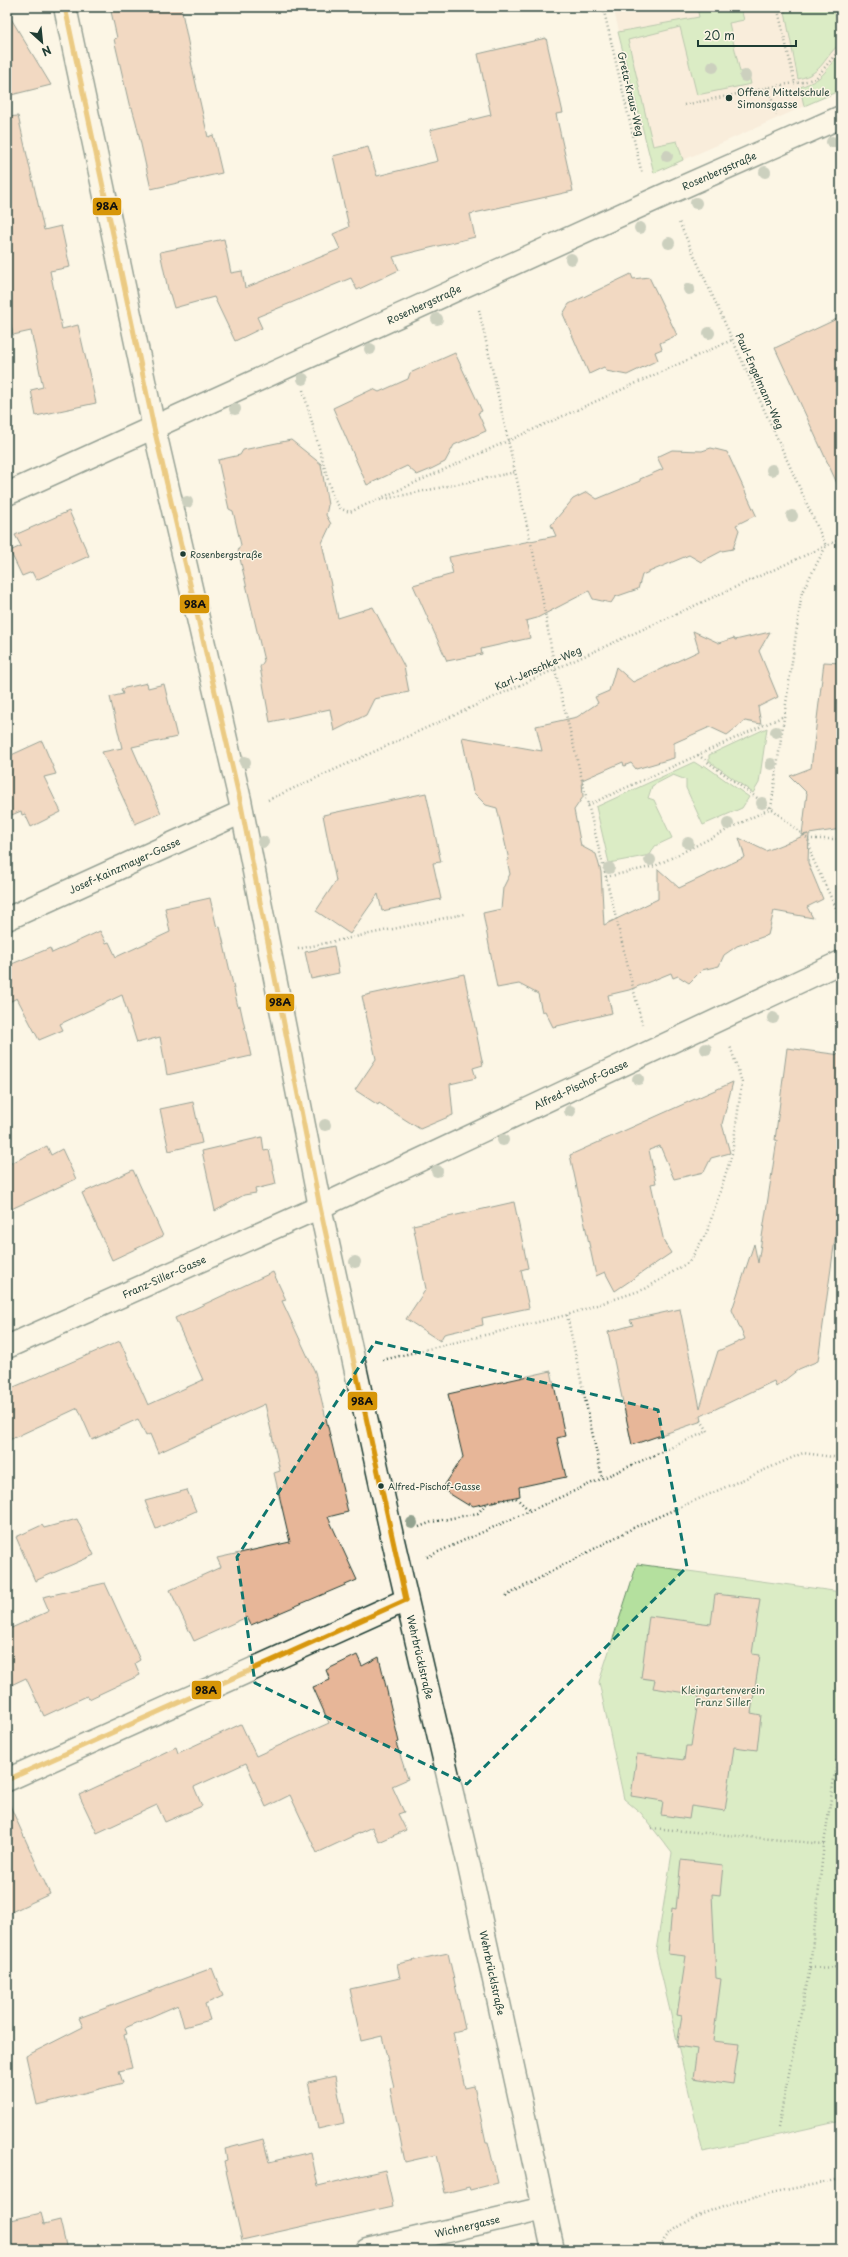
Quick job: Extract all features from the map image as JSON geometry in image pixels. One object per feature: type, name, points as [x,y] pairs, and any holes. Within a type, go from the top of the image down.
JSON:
[{"type":"street","name":"Wehrbrücklstraße","points":[[65,7],[154,428],[242,812],[320,1207],[399,1570],[469,1866],[553,2250]]},
{"type":"street","name":"Rosenbergstraße","points":[[7,494],[473,282],[841,117]]},
{"type":"street","name":"Josef-Kainzmayer-Gasse","points":[[7,919],[242,812]]},
{"type":"street","name":"Alfred-Pischof-Gasse","points":[[320,1207],[722,1020],[841,962]]},
{"type":"street","name":"Franz-Siller-Gasse","points":[[7,1348],[320,1207]]},
{"type":"street","points":[[7,1780],[406,1600]]},
{"type":"street","name":"Wichnergasse","points":[[367,2250],[544,2208]]},
{"type":"path","name":"Greta-Kraus-Weg","points":[[603,7],[641,172],[644,177]]},
{"type":"path","points":[[778,10],[795,84]]},
{"type":"path","points":[[684,105],[795,84],[816,78],[841,48]]},
{"type":"path","points":[[768,88],[778,118]]},
{"type":"path","name":"Paul-Engelmann-Weg","points":[[679,222],[826,546]]},
{"type":"path","points":[[473,282],[539,579],[555,670],[649,1054]]},
{"type":"path","points":[[295,363],[333,498],[341,509],[350,512],[732,340]]},
{"type":"path","points":[[374,501],[516,472]]},
{"type":"path","name":"Karl-Jenschke-Weg","points":[[242,812],[841,539]]},
{"type":"path","points":[[771,808],[802,592],[826,546]]},
{"type":"path","points":[[588,805],[784,716]]},
{"type":"path","points":[[698,755],[771,808],[808,839],[812,857],[841,919]]},
{"type":"path","points":[[606,878],[655,866],[771,808]]},
{"type":"path","points":[[808,839],[841,839]]},
{"type":"path","points":[[270,955],[464,914]]},
{"type":"path","points":[[355,1367],[567,1315],[645,1289],[689,1262],[707,1232],[732,1154],[742,1082],[722,1020]]},
{"type":"path","points":[[567,1315],[602,1478]]},
{"type":"path","points":[[399,1570],[708,1431],[698,1416]]},
{"type":"path","points":[[506,1596],[636,1527],[804,1453],[841,1458]]},
{"type":"path","points":[[392,1536],[432,1522],[478,1513],[488,1502],[516,1498],[530,1511]]},
{"type":"path","points":[[778,2128],[810,1968],[824,1844],[841,1732]]},
{"type":"path","points":[[652,1828],[824,1844]]},
{"type":"path","points":[[810,1968],[841,1967]]},
{"type":"path","points":[[657,2250],[669,2234],[700,2215],[736,2202],[841,2179]]},
{"type":"highlighted area","points":[[375,1342],[658,1410],[687,1567],[467,1784],[255,1683],[237,1557]]},
{"type":"shaded area","name":"Offene Mittelschule Simonsgasse","points":[[613,7],[841,7],[841,90],[654,173]]},
{"type":"green space","points":[[697,7],[729,7],[730,11],[741,9],[744,20],[729,23],[740,72],[748,71],[751,84],[697,95],[680,27],[628,40],[653,146],[677,141],[683,160],[654,173],[618,32],[699,17]]},
{"type":"green space","points":[[784,7],[841,7],[841,43],[818,69],[807,76],[798,79]]},
{"type":"green space","points":[[841,52],[841,90],[804,106],[800,87],[809,84],[820,77]]},
{"type":"green space","points":[[767,728],[759,783],[753,793],[709,761],[709,755]]},
{"type":"green space","points":[[694,762],[702,767],[704,765],[749,797],[742,808],[703,825],[686,788],[686,780],[673,775],[652,786],[648,798],[654,800],[672,838],[655,846],[650,855],[609,863],[596,807]]},
{"type":"green space","name":"Kleingartenverein Franz Siller","points":[[637,1564],[841,1592],[841,2121],[703,2152],[656,1951],[672,1853],[641,1813],[624,1799],[599,1682]]},
{"type":"building","points":[[110,7],[181,7],[191,62],[208,137],[213,135],[222,173],[151,189],[136,122],[132,108],[130,108],[114,39],[117,38]]},
{"type":"building","points":[[7,12],[51,85],[7,96]]},
{"type":"building","points":[[546,38],[563,113],[556,114],[573,191],[470,214],[475,237],[393,257],[399,270],[357,290],[351,278],[257,317],[262,328],[235,341],[214,297],[174,308],[169,294],[160,252],[224,239],[231,273],[242,271],[245,288],[340,249],[333,234],[349,227],[333,156],[368,147],[377,176],[438,161],[430,130],[491,115],[478,54]]},
{"type":"building","points":[[18,116],[44,230],[61,226],[70,267],[50,271],[62,329],[78,325],[96,403],[36,416],[31,390],[43,387],[31,331],[13,335],[7,308],[7,117]]},
{"type":"building","points":[[631,274],[633,279],[649,277],[677,335],[660,343],[662,349],[655,352],[658,360],[627,375],[606,371],[604,367],[589,374],[563,314],[569,304]]},
{"type":"building","points":[[841,317],[841,492],[775,348]]},
{"type":"building","points":[[455,353],[482,411],[478,413],[486,431],[454,445],[445,462],[429,470],[417,475],[407,466],[367,485],[333,408],[373,389],[379,392],[408,379],[410,373]]},
{"type":"building","points":[[291,440],[321,464],[328,505],[326,515],[331,524],[322,543],[338,618],[373,607],[404,666],[409,692],[374,699],[366,715],[334,731],[330,709],[270,722],[260,667],[264,661],[238,550],[241,545],[233,511],[229,509],[218,460],[240,455],[243,450]]},
{"type":"building","points":[[711,448],[727,452],[756,515],[736,525],[739,530],[733,549],[722,551],[701,562],[689,555],[642,575],[638,589],[615,597],[611,603],[593,599],[589,591],[537,618],[526,621],[530,638],[481,649],[482,654],[447,661],[413,585],[453,574],[449,557],[556,536],[551,525],[573,499],[587,492],[597,499],[640,481],[640,479],[663,469],[657,457],[672,450],[702,451]]},
{"type":"building","points":[[69,511],[89,556],[36,580],[32,572],[22,576],[10,551],[21,546],[15,535]]},
{"type":"building","points":[[693,631],[719,643],[734,638],[735,640],[770,632],[759,651],[778,697],[758,707],[761,724],[745,721],[727,735],[710,727],[674,743],[674,758],[636,769],[631,763],[624,766],[623,762],[582,780],[583,797],[574,810],[581,846],[596,854],[601,872],[604,925],[658,899],[658,869],[679,888],[745,857],[739,838],[766,851],[808,834],[802,835],[807,793],[790,776],[811,768],[824,662],[841,663],[841,829],[809,834],[808,863],[823,899],[807,907],[813,918],[774,911],[768,935],[737,946],[724,955],[719,966],[702,970],[689,983],[678,976],[673,978],[671,973],[629,990],[608,995],[612,1013],[553,1027],[545,1011],[542,1012],[538,994],[519,984],[497,988],[483,913],[501,909],[503,888],[510,874],[507,860],[509,860],[497,808],[486,805],[473,792],[462,737],[542,751],[536,726],[577,717],[598,703],[595,697],[609,691],[616,667],[633,682],[699,651]]},
{"type":"building","points":[[147,683],[148,688],[164,684],[177,737],[132,747],[161,813],[135,824],[102,752],[122,748],[110,697],[123,694],[121,689]]},
{"type":"building","points":[[42,741],[56,774],[44,777],[61,812],[31,827],[25,814],[22,815],[21,811],[7,817],[7,757]]},
{"type":"building","points":[[426,793],[441,862],[433,863],[441,899],[382,911],[378,894],[350,934],[316,911],[336,881],[323,815]]},
{"type":"building","points":[[210,898],[217,928],[220,927],[251,1056],[167,1075],[160,1037],[137,1043],[122,995],[60,1024],[63,1030],[39,1040],[17,998],[7,1003],[7,966],[50,948],[52,953],[100,931],[106,943],[109,942],[116,957],[170,932],[165,908]]},
{"type":"building","points":[[334,946],[339,973],[311,979],[305,952]]},
{"type":"building","points":[[464,974],[483,1065],[473,1068],[476,1078],[450,1084],[453,1115],[420,1129],[379,1103],[378,1105],[355,1090],[376,1059],[362,996]]},
{"type":"building","points":[[787,1048],[841,1055],[841,1219],[838,1218],[818,1361],[799,1369],[776,1387],[774,1381],[701,1416],[702,1421],[632,1445],[608,1332],[633,1325],[630,1320],[680,1309],[700,1408],[718,1351],[745,1339],[732,1310],[754,1244],[758,1263],[777,1140],[775,1140]]},
{"type":"building","points":[[733,1082],[722,1124],[730,1153],[711,1158],[704,1172],[674,1179],[660,1146],[649,1150],[656,1183],[651,1184],[664,1242],[671,1253],[615,1291],[605,1272],[596,1276],[570,1155]]},
{"type":"building","points":[[193,1102],[202,1143],[169,1151],[160,1109]]},
{"type":"building","points":[[262,1137],[264,1151],[269,1150],[276,1184],[255,1189],[256,1193],[244,1195],[215,1211],[202,1151]]},
{"type":"building","points":[[47,1146],[51,1155],[62,1149],[76,1179],[7,1211],[7,1165]]},
{"type":"building","points":[[133,1170],[163,1236],[112,1260],[82,1193]]},
{"type":"building","points":[[514,1202],[528,1268],[521,1270],[529,1308],[482,1318],[483,1325],[444,1334],[440,1341],[406,1319],[426,1289],[413,1225]]},
{"type":"building","points":[[273,1272],[286,1300],[282,1301],[315,1372],[348,1512],[328,1517],[357,1580],[251,1625],[247,1617],[194,1641],[170,1590],[221,1567],[217,1558],[290,1542],[274,1473],[280,1471],[265,1404],[158,1453],[150,1434],[146,1436],[138,1419],[92,1440],[78,1408],[7,1441],[7,1390],[120,1341],[148,1405],[203,1380],[175,1318]]},
{"type":"building","points":[[551,1371],[565,1436],[557,1438],[566,1477],[519,1487],[520,1496],[473,1506],[469,1503],[468,1505],[442,1489],[463,1457],[448,1394]]},
{"type":"building","points":[[187,1490],[196,1511],[156,1529],[145,1501]]},
{"type":"building","points":[[77,1519],[94,1555],[35,1581],[16,1537],[42,1525],[44,1528]]},
{"type":"building","points":[[105,1583],[140,1660],[135,1663],[140,1675],[89,1699],[87,1696],[44,1716],[26,1678],[7,1687],[7,1630],[49,1611],[43,1597]]},
{"type":"building","points":[[715,1594],[760,1599],[752,1654],[760,1655],[751,1713],[761,1715],[757,1750],[734,1747],[725,1811],[691,1806],[689,1819],[661,1815],[663,1801],[631,1796],[637,1754],[684,1760],[686,1746],[691,1746],[699,1695],[653,1688],[655,1680],[641,1678],[649,1616],[711,1624]]},
{"type":"building","points":[[357,1655],[362,1666],[379,1657],[399,1742],[396,1743],[408,1779],[392,1786],[404,1812],[398,1814],[406,1830],[379,1842],[372,1827],[317,1853],[290,1795],[266,1807],[246,1763],[194,1787],[202,1806],[165,1822],[157,1805],[97,1833],[79,1795],[139,1767],[138,1765],[176,1747],[178,1753],[241,1724],[256,1756],[329,1723],[313,1687],[330,1680],[326,1670]]},
{"type":"building","points":[[7,1799],[50,1894],[7,1914]]},
{"type":"building","points":[[681,1860],[723,1865],[720,1895],[712,1894],[716,1978],[721,1979],[713,2041],[739,2044],[733,2084],[693,2078],[697,2049],[677,2046],[682,2016],[677,2015],[686,1956],[668,1954],[672,1908],[676,1909]]},
{"type":"building","points":[[448,1953],[465,2029],[453,2032],[465,2088],[474,2086],[486,2142],[488,2142],[498,2183],[470,2190],[469,2187],[445,2193],[436,2155],[405,2162],[390,2088],[394,2087],[382,2036],[361,2041],[350,1989],[400,1978],[397,1964]]},
{"type":"building","points":[[212,1968],[223,1996],[205,2004],[210,2020],[184,2027],[178,2005],[125,2028],[127,2034],[124,2035],[132,2068],[119,2071],[123,2083],[37,2105],[26,2056],[83,2027],[79,2018]]},
{"type":"building","points":[[335,2076],[344,2123],[318,2129],[308,2082]]},
{"type":"building","points":[[263,2139],[269,2162],[311,2152],[318,2186],[385,2170],[393,2206],[242,2240],[224,2162],[227,2161],[225,2149]]},
{"type":"building","points":[[41,2213],[44,2224],[60,2220],[67,2250],[7,2250],[7,2221]]},
{"type":"transit line","name":"98A","points":[[65,7],[154,428],[240,800],[320,1207],[406,1600]]},
{"type":"transit line","name":"98A","points":[[7,1780],[406,1600]]},
{"type":"place","name":"Offene Mittelschule Simonsgasse","points":[[729,98]]},
{"type":"place","name":"Rosenbergstraße","points":[[183,554]]},
{"type":"place","name":"Alfred-Pischof-Gasse","points":[[381,1486]]}]
